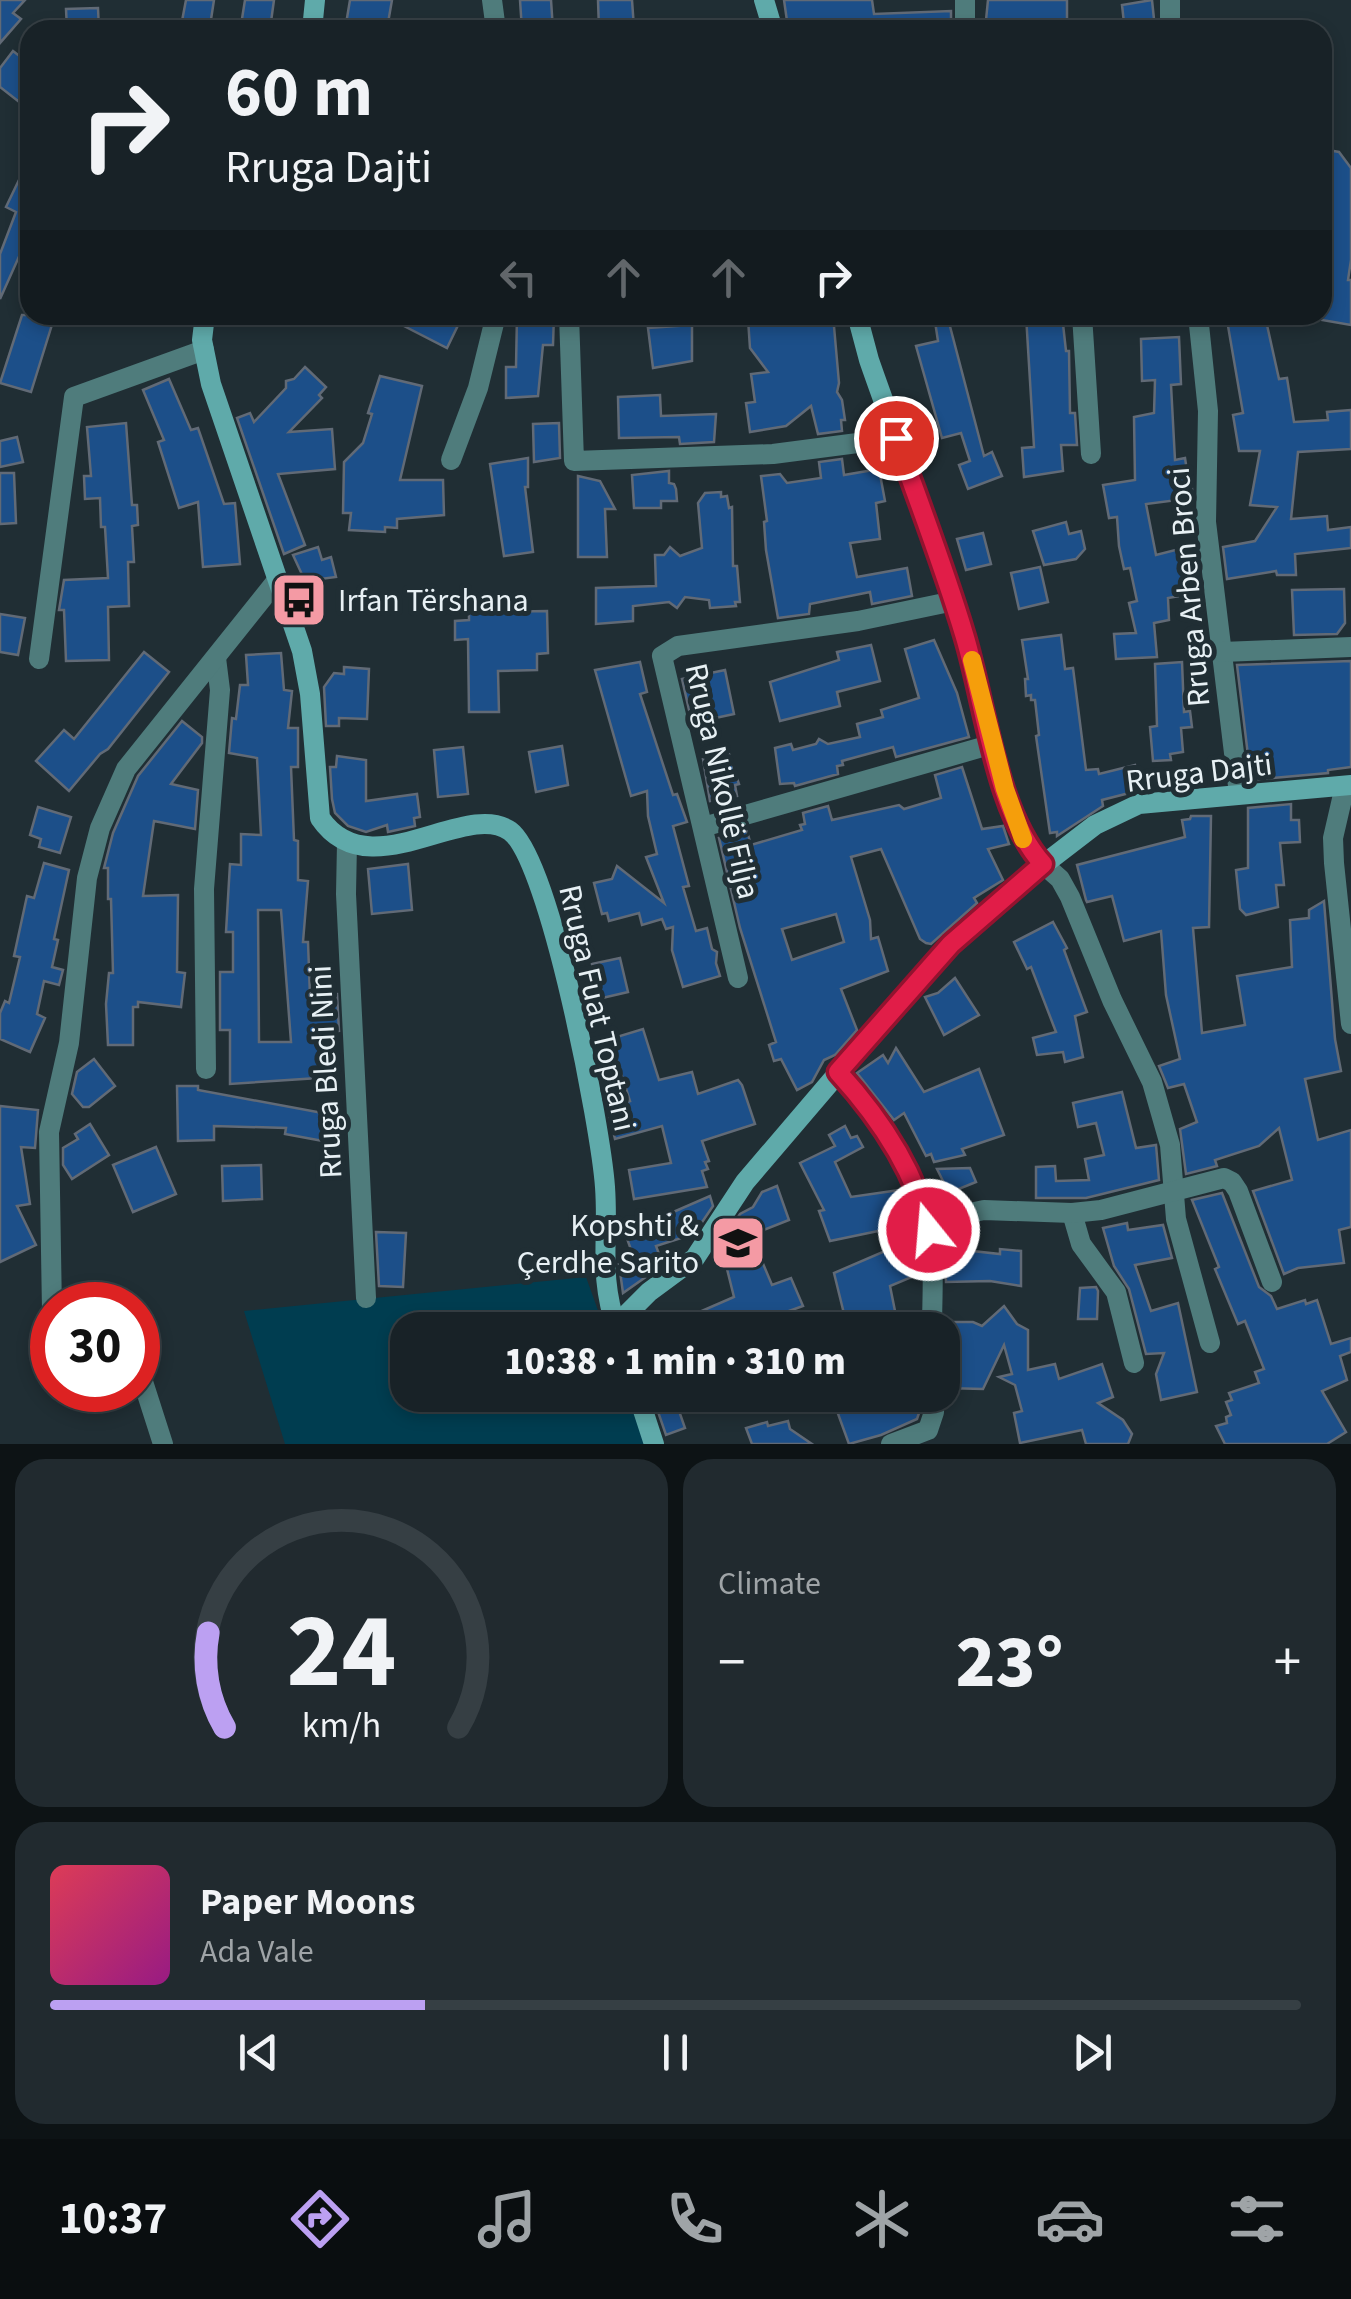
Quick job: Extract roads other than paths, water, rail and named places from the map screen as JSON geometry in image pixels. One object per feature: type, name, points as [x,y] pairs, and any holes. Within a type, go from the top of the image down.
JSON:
[{"type":"street","points":[[203,325],[212,384],[302,651],[310,694],[320,818],[331,834],[347,843]]},
{"type":"street","points":[[451,460],[478,388],[494,325]]},
{"type":"street","points":[[569,325],[574,461],[773,454],[896,438]]},
{"type":"street","points":[[860,325],[954,601],[1020,834],[1060,879],[1070,897],[1112,1000],[1152,1082],[1170,1145],[1173,1192],[1184,1252],[1210,1343]]},
{"type":"street","points":[[1083,325],[1091,454]]},
{"type":"street","name":"Rruga Arben Broci","points":[[1199,325],[1208,411],[1205,510],[1239,794]]},
{"type":"street","points":[[39,659],[74,397],[204,350]]},
{"type":"street","points":[[52,1282],[50,1132],[69,1043],[90,860],[109,802],[126,769],[278,579]]},
{"type":"street","name":"Rruga Nikollë Filja","points":[[738,978],[661,661],[665,652],[678,646],[858,621],[954,601]]},
{"type":"street","points":[[1222,652],[1351,647]]},
{"type":"street","points":[[206,1068],[204,889],[220,690],[216,658]]},
{"type":"street","points":[[703,827],[994,744]]},
{"type":"street","points":[[1348,786],[1334,838],[1334,863],[1351,1024]]},
{"type":"street","name":"Rruga Dajti","points":[[631,1312],[649,1292],[695,1258],[745,1182],[951,944],[1043,864],[1105,818],[1130,807],[1348,786]]},
{"type":"street","name":"Rruga Fuat Toptani","points":[[347,843],[384,845],[491,823],[514,834],[530,856],[562,960],[604,1174],[603,1274],[612,1312]]},
{"type":"street","name":"Rruga Bledi Nini","points":[[347,843],[346,894],[366,1298]]},
{"type":"street","points":[[838,1072],[858,1094],[914,1184],[931,1248],[932,1312]]},
{"type":"street","points":[[927,1222],[997,1209],[1072,1213],[1117,1207],[1224,1178],[1232,1182],[1272,1282]]},
{"type":"street","points":[[1072,1213],[1081,1244],[1116,1292],[1134,1362]]},
{"type":"street","points":[[153,1412],[164,1444]]},
{"type":"street","points":[[644,1412],[654,1444]]},
{"type":"street","points":[[890,1444],[928,1430],[934,1412]]},
{"type":"place","name":"Irfan Tërshana","points":[[299,600]]},
{"type":"place","name":"Kopshti & Çerdhe Sarito","points":[[738,1243]]}]
